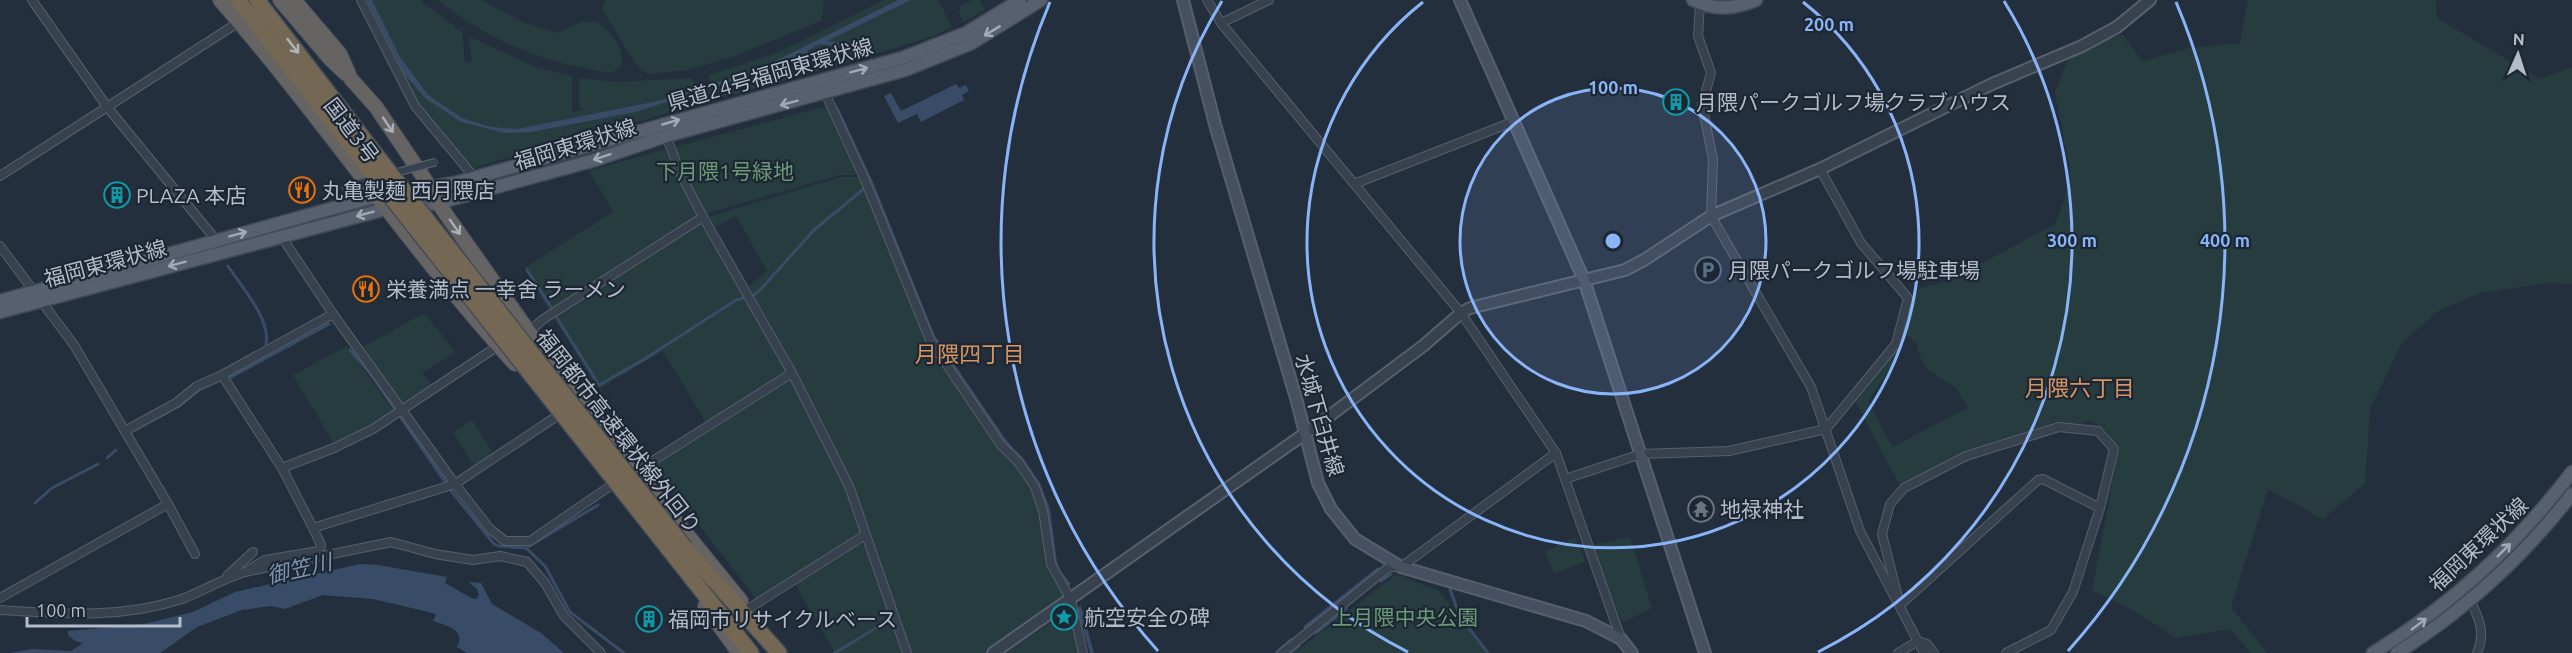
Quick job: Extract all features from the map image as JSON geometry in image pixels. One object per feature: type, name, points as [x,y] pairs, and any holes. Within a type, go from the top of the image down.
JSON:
[{"type":"highway","points":[[230,0],[680,553],[768,653]]},
{"type":"highway","points":[[230,0],[291,76],[341,148]]},
{"type":"highway","name":"国道3号","points":[[230,0],[239,22],[341,148],[386,208],[613,484],[739,653]]},
{"type":"highway","name":"福岡都市高速環状線外回り","points":[[257,0],[680,553],[782,653]]},
{"type":"highway","points":[[280,0],[331,60],[351,79]]},
{"type":"highway","name":"国道3号","points":[[294,0],[340,54],[351,79],[376,107],[438,203],[529,332],[637,474],[782,653]]},
{"type":"highway","points":[[680,553],[739,653]]},
{"type":"highway","points":[[680,553],[751,653]]},
{"type":"main road","name":"県道24号福岡東環状線","points":[[0,301],[38,296],[216,240],[377,196],[474,177],[902,58],[966,33],[1020,0]]},
{"type":"main road","name":"福岡東環状線","points":[[0,312],[38,296],[386,208],[438,203],[595,160],[666,136],[825,93],[934,60],[972,43],[1041,0]]},
{"type":"main road","name":"水城下臼井線","points":[[1183,0],[1213,118],[1318,483],[1340,522],[1355,539],[1401,567],[1586,621],[1621,639],[1632,653]]},
{"type":"main road","points":[[1460,0],[1584,280],[1705,653]]},
{"type":"main road","points":[[1696,2],[1714,8],[1727,8],[1738,7],[1756,0]]},
{"type":"main road","name":"福岡東環状線","points":[[2373,653],[2411,630],[2475,580],[2538,516],[2572,472]]},
{"type":"main road","name":"福岡東環状線","points":[[2397,653],[2470,600],[2530,544],[2572,494]]},
{"type":"street","points":[[32,0],[108,108],[216,240]]},
{"type":"street","points":[[361,0],[415,106],[474,177]]},
{"type":"street","points":[[1208,0],[1221,23],[1461,312],[1556,453],[1621,639]]},
{"type":"street","points":[[1221,23],[1269,0]]},
{"type":"street","points":[[993,653],[1071,600],[1140,548],[1424,346],[1461,312],[1625,270],[1712,216],[1820,168],[1992,84],[2082,46],[2117,27],[2150,0]]},
{"type":"street","points":[[1696,2],[1698,36],[1712,73],[1702,105],[1713,159],[1712,216],[1810,387],[1860,531],[1924,653]]},
{"type":"street","points":[[0,176],[239,22]]},
{"type":"street","points":[[825,93],[865,180],[930,340],[1001,446],[1019,463],[1035,487],[1043,511],[1051,564],[1071,600],[1083,653]]},
{"type":"street","points":[[1354,184],[1515,121]]},
{"type":"street","points":[[666,136],[682,177],[792,374],[849,486],[907,653]]},
{"type":"street","points":[[344,187],[436,162]]},
{"type":"street","points":[[1565,479],[1641,454],[1729,451],[1826,429],[1896,344],[1908,302],[1861,243],[1820,168]]},
{"type":"street","points":[[529,332],[542,320],[703,217]]},
{"type":"street","points":[[281,236],[333,314],[455,484],[490,529],[505,541],[530,541],[613,484]]},
{"type":"street","points":[[0,246],[74,345],[195,554]]},
{"type":"street","points":[[125,431],[176,403],[197,386],[222,375],[333,314]]},
{"type":"street","points":[[282,468],[334,448],[373,429],[498,345]]},
{"type":"street","points":[[637,474],[648,464],[792,374]]},
{"type":"street","points":[[222,375],[282,468],[321,545],[319,551],[265,560],[245,572]]},
{"type":"street","points":[[313,528],[455,484],[557,416]]},
{"type":"street","points":[[1900,604],[1882,534],[1890,504],[1904,488],[1966,456],[2059,427],[2098,430],[2114,449],[2100,508],[2073,592],[2051,630],[2006,653]]},
{"type":"street","points":[[1282,653],[1389,567],[1401,567],[1556,453]]},
{"type":"street","points":[[1900,604],[2038,480],[2043,479],[2100,508]]},
{"type":"street","points":[[0,598],[168,504]]},
{"type":"street","points":[[748,609],[866,535]]},
{"type":"street","points":[[0,610],[90,615],[148,607],[183,598],[226,578],[245,572],[391,542],[435,554],[473,560],[500,556],[527,562],[545,583],[564,616],[602,653]]},
{"type":"street","points":[[226,578],[253,552]]},
{"type":"street","points":[[2470,600],[2480,619],[2482,634],[2477,653]]},
{"type":"street","points":[[1898,653],[1918,641],[1927,644],[1934,653]]},
{"type":"green space","points":[[367,0],[419,0],[462,32],[465,63],[472,61],[468,36],[538,68],[572,76],[572,112],[584,110],[579,106],[579,78],[617,82],[692,78],[699,87],[710,83],[708,76],[712,74],[774,54],[884,0],[939,0],[951,27],[934,36],[839,65],[472,168],[413,97],[405,75]]},
{"type":"green space","points":[[437,0],[481,0],[522,22],[559,33],[581,22],[597,22],[608,30],[619,46],[622,65],[612,73],[586,69],[541,57],[499,40]]},
{"type":"green space","points":[[605,0],[822,0],[824,5],[821,21],[735,56],[688,70],[649,74],[641,70],[632,58],[602,9]]},
{"type":"green space","points":[[973,0],[979,0],[985,10],[963,22],[959,13],[960,7]]},
{"type":"green space","points":[[2248,0],[2436,0],[2437,18],[2540,79],[2572,67],[2572,284],[2547,283],[2481,293],[2438,311],[2401,344],[2370,410],[2365,483],[2323,519],[2268,489],[2231,607],[2267,653],[2251,653],[2230,629],[2176,638],[2133,610],[2092,591],[2118,452],[2108,433],[2091,420],[1899,484],[1854,399],[1895,349],[1899,356],[1868,401],[1892,447],[1968,408],[1956,388],[1927,369],[1920,358],[1917,344],[1906,334],[1906,314],[1918,289],[1951,280],[2055,224],[2065,198],[2070,169],[2055,93],[2074,43],[2123,35],[2142,61],[2189,48],[2240,43]]},
{"type":"green space","name":"下月隈1号緑地","points":[[827,106],[858,170],[855,175],[840,175],[705,214],[686,178],[675,147]]},
{"type":"green space","points":[[665,149],[678,181],[696,213],[696,219],[549,310],[524,268],[613,212],[589,171]]},
{"type":"green space","points":[[840,177],[862,177],[928,342],[999,447],[1017,465],[1032,488],[1065,596],[985,653],[912,653],[852,483],[788,356],[749,286],[767,271],[736,216],[715,227],[708,217]]},
{"type":"green space","points":[[701,224],[785,369],[785,374],[706,423],[663,351],[599,389],[554,318]]},
{"type":"green space","points":[[424,313],[456,352],[422,373],[431,385],[401,403],[363,347]]},
{"type":"green space","points":[[347,346],[393,411],[378,422],[335,445],[293,375]]},
{"type":"green space","points":[[787,380],[791,381],[846,489],[860,530],[858,537],[757,600],[653,465]]},
{"type":"green space","points":[[472,420],[493,453],[474,466],[453,432]]},
{"type":"green space","points":[[1575,537],[1585,561],[1554,574],[1545,552]]},
{"type":"green space","points":[[1630,537],[1652,608],[1622,623],[1592,545]]},
{"type":"green space","points":[[860,543],[865,545],[902,653],[835,653],[795,584]]},
{"type":"green space","name":"上月隈中央公園","points":[[1397,574],[1439,591],[1486,653],[1294,653]]},
{"type":"green space","points":[[1067,612],[1082,653],[1006,653]]},
{"type":"water","points":[[367,0],[372,0],[400,57],[428,95],[462,118],[491,127],[517,129],[663,100],[759,69],[898,0],[911,0],[827,41],[857,45],[871,53],[862,55],[856,50],[820,44],[807,51],[827,67],[825,68],[804,53],[761,72],[635,112],[531,132],[505,133],[461,122],[425,98],[405,75]]},
{"type":"water","points":[[956,84],[959,88],[966,85],[969,91],[962,95],[964,100],[921,122],[917,114],[898,123],[884,96],[891,93],[901,111]]},
{"type":"water","points":[[836,107],[873,182],[935,336],[1007,441],[1024,459],[1040,483],[1050,509],[1057,562],[1071,584],[1067,587],[1053,563],[1042,499],[932,339],[870,184]]},
{"type":"water","points":[[360,564],[447,577],[445,583],[476,599],[479,595],[477,589],[469,582],[481,583],[492,604],[541,633],[564,653],[467,653],[457,647],[459,636],[457,632],[433,621],[436,615],[433,613],[373,599],[323,595],[285,609],[271,606],[242,610],[197,627],[160,653],[10,653],[32,649],[71,651],[83,643],[75,641],[68,635],[68,631],[144,624],[193,612],[235,592]]},
{"type":"water","points":[[1081,606],[1094,653],[1090,653],[1077,608]]},
{"type":"water","points":[[890,618],[891,620],[838,653],[832,653]]},
{"type":"waterway","points":[[557,318],[599,385],[643,360],[736,300],[754,295],[814,230],[866,187]]},
{"type":"waterway","points":[[228,266],[260,314],[264,324],[266,344]]},
{"type":"waterway","points":[[527,270],[551,307]]},
{"type":"waterway","points":[[231,377],[329,324]]},
{"type":"waterway","points":[[350,350],[370,373],[452,492],[494,544],[526,548],[598,505]]},
{"type":"waterway","points":[[133,431],[179,406],[199,390],[219,381]]},
{"type":"waterway","points":[[107,458],[116,450]]},
{"type":"waterway","points":[[35,503],[52,488],[98,464]]},
{"type":"waterway","points":[[526,548],[545,566],[570,612],[624,653]]},
{"type":"waterway","points":[[1305,627],[1378,569]]},
{"type":"waterway","points":[[1381,581],[1391,574]]},
{"type":"waterway","points":[[1450,589],[1460,617],[1488,653]]},
{"type":"waterway","points":[[1316,633],[1346,609]]},
{"type":"waterway","points":[[1276,653],[1291,640]]},
{"type":"waterway","points":[[1290,653],[1299,646]]},
{"type":"place","name":"月隈パークゴルフ場クラブハウス","points":[[1676,102]]},
{"type":"place","name":"丸亀製麺 西月隈店","points":[[302,190]]},
{"type":"place","name":"PLAZA 本店","points":[[117,195]]},
{"type":"place","name":"月隈パークゴルフ場駐車場","points":[[1708,270]]},
{"type":"place","name":"栄養満点 一幸舍 ラーメン","points":[[366,289]]},
{"type":"place","name":"地禄神社","points":[[1701,509]]},
{"type":"place","name":"航空安全の碑","points":[[1064,617]]},
{"type":"place","name":"福岡市リサイクルベース","points":[[649,619]]},
{"type":"district","name":"月隈四丁目","points":[[970,353]]},
{"type":"district","name":"月隈六丁目","points":[[2080,387]]},
{"type":"water label","name":"御笠川","points":[[299,568]]}]
